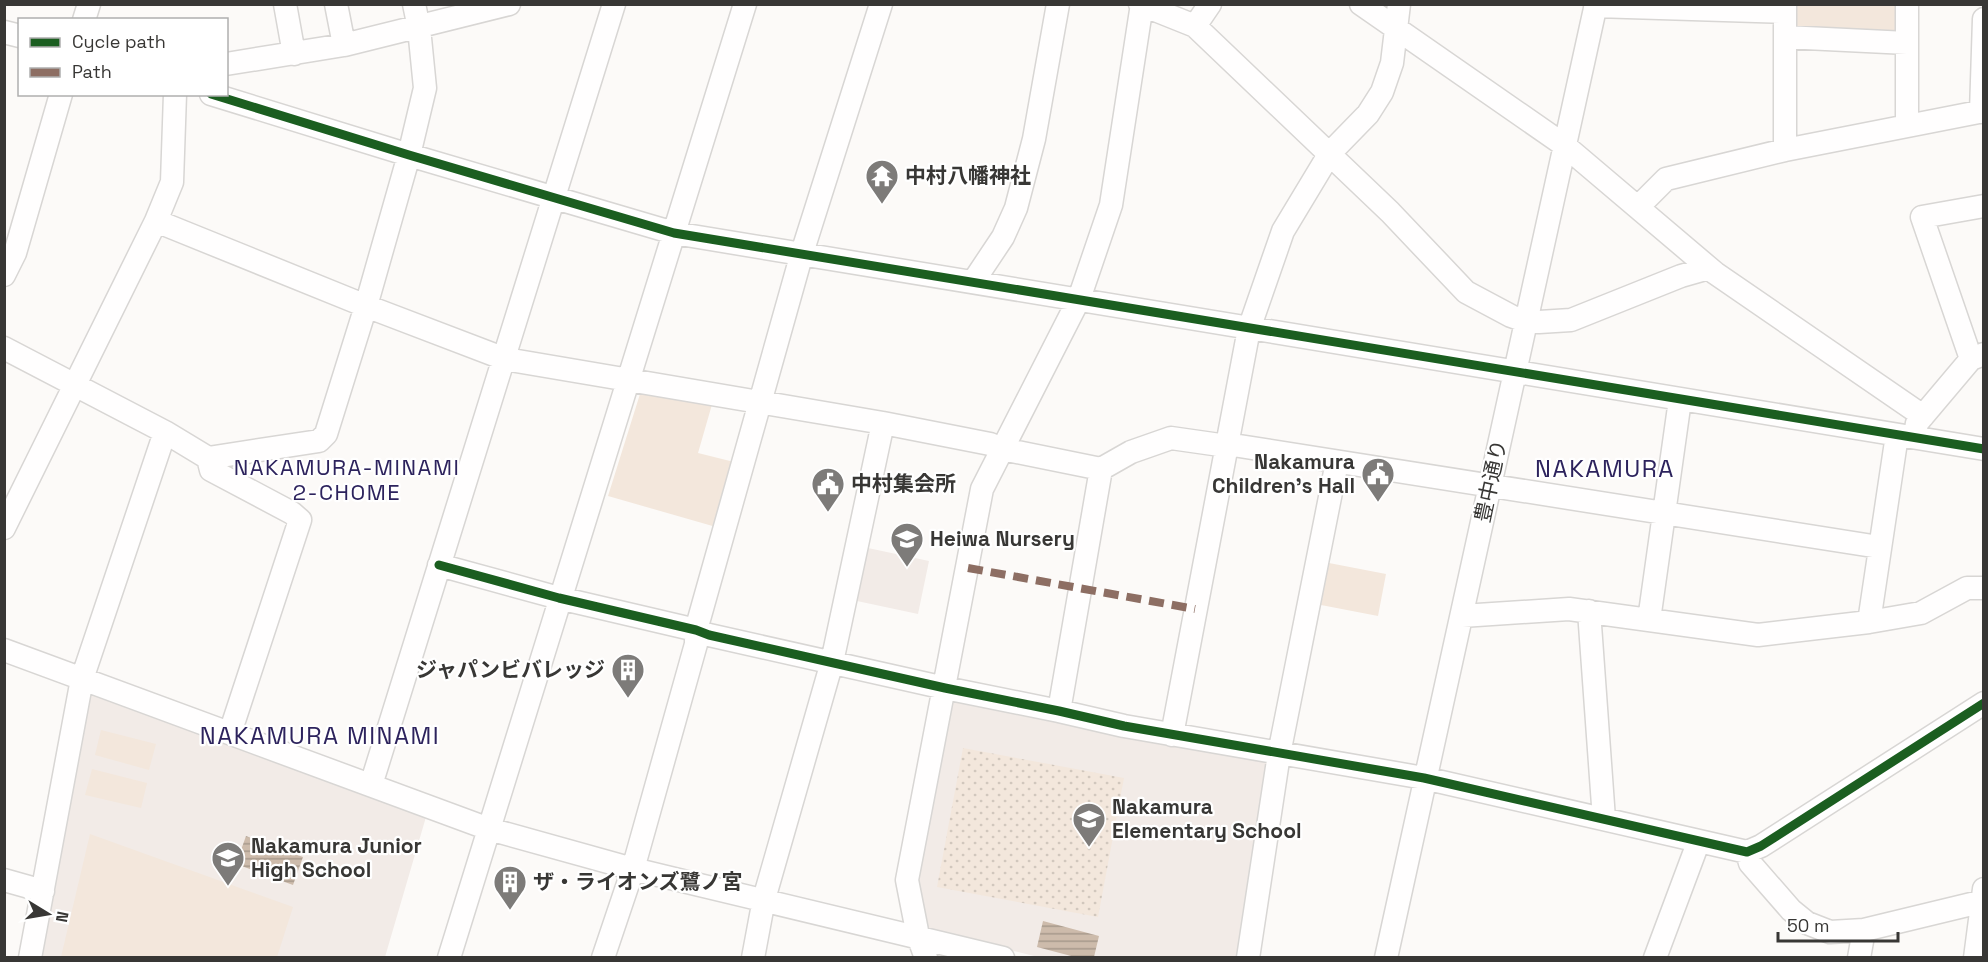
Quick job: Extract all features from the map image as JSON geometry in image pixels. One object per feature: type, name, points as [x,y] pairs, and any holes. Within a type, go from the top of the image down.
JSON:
[{"type":"street","points":[[285,4],[294,54]]},
{"type":"street","points":[[336,4],[344,45]]},
{"type":"street","points":[[4,348],[76,384],[208,458],[319,441],[326,434],[366,306],[425,88],[419,28],[414,4]]},
{"type":"street","points":[[228,64],[344,45],[509,4]]},
{"type":"street","points":[[370,785],[505,359],[614,4]]},
{"type":"street","points":[[448,957],[745,4]]},
{"type":"street","points":[[603,957],[633,868],[696,644],[696,630],[759,401],[802,254],[881,4]]},
{"type":"street","points":[[973,282],[1003,237],[1017,208],[1034,140],[1058,4]]},
{"type":"street","points":[[1195,26],[1210,4]]},
{"type":"street","points":[[1361,4],[1564,145],[1709,268],[1923,416]]},
{"type":"street","points":[[1172,735],[1249,329],[1283,231],[1330,153],[1368,114],[1382,92],[1392,63],[1399,4]]},
{"type":"street","points":[[1907,4],[1907,125]]},
{"type":"street","points":[[927,957],[918,936],[907,880],[982,489],[1079,299],[1111,205],[1141,5],[1195,26],[1330,153],[1466,292],[1525,321],[1571,320],[1681,276],[1709,268]]},
{"type":"street","points":[[1595,5],[1785,8],[1785,150]]},
{"type":"street","name":"豊中通り","points":[[1386,957],[1595,5]]},
{"type":"street","points":[[1638,207],[1666,179],[1785,150],[1982,112],[1983,19]]},
{"type":"street","points":[[1785,37],[1907,43]]},
{"type":"street","points":[[4,275],[15,253],[60,96]]},
{"type":"street","points":[[4,528],[156,221],[172,182],[175,96]]},
{"type":"street","points":[[217,96],[674,233],[1983,449]]},
{"type":"street","points":[[1869,622],[1879,547],[1906,436],[1977,357],[1922,217],[1983,206]]},
{"type":"street","points":[[156,221],[366,306],[505,359],[883,423],[1101,469],[1131,452],[1171,438],[1233,445],[1879,547]]},
{"type":"street","points":[[1649,620],[1680,399]]},
{"type":"street","points":[[753,957],[764,899],[832,662],[883,423]]},
{"type":"street","points":[[30,957],[81,679],[165,432]]},
{"type":"street","points":[[208,458],[211,470],[292,513],[300,520],[230,733]]},
{"type":"street","points":[[1248,957],[1279,754],[1337,462]]},
{"type":"street","points":[[1059,711],[1101,469]]},
{"type":"street","points":[[439,565],[559,598],[709,635],[945,688],[1172,735],[1424,778],[1698,843],[1747,852],[1761,846],[1983,704]]},
{"type":"street","points":[[1462,616],[1569,609],[1758,635],[1869,622],[1921,613],[1967,588],[1983,588]]},
{"type":"street","points":[[1589,611],[1604,819]]},
{"type":"street","points":[[4,650],[489,829],[633,868],[1003,957]]},
{"type":"street","points":[[1654,957],[1698,843]]},
{"type":"street","points":[[1747,852],[1750,862],[1791,910],[1807,923],[1830,932],[1864,930],[1983,897],[1975,957]]},
{"type":"street","points":[[4,880],[43,891]]},
{"type":"street","points":[[1859,957],[1864,930]]},
{"type":"shaded area","points":[[1792,5],[1901,5],[1896,35],[1797,28],[1793,24]]},
{"type":"shaded area","points":[[646,389],[713,401],[698,453],[734,462],[716,527],[608,496],[640,394]]},
{"type":"shaded area","points":[[868,548],[929,561],[918,614],[857,601]]},
{"type":"shaded area","points":[[1329,563],[1386,574],[1378,616],[1321,605]]},
{"type":"shaded area","name":"Nakamura Junior High School","points":[[92,693],[426,817],[385,957],[38,958],[86,696]]},
{"type":"shaded area","points":[[959,698],[1269,761],[1239,957],[1038,957],[928,930],[915,877],[948,705]]},
{"type":"shaded area","points":[[101,730],[156,744],[149,770],[95,755]]},
{"type":"shaded area","points":[[963,748],[1124,778],[1098,917],[937,887]]},
{"type":"shaded area","points":[[92,769],[147,783],[141,808],[85,795]]},
{"type":"shaded area","points":[[90,834],[293,907],[277,957],[61,957]]},
{"type":"shaded area","points":[[246,836],[303,857],[293,885],[236,864]]},
{"type":"shaded area","points":[[1043,921],[1099,936],[1094,957],[1075,957],[1037,947]]},
{"type":"marked path","points":[[968,568],[1195,609]]},
{"type":"cycle path","points":[[217,96],[674,233],[1984,449]]},
{"type":"cycle path","points":[[439,565],[559,598],[709,635],[945,688],[1124,726],[1424,778],[1747,852],[1761,846],[1984,703]]},
{"type":"place","name":"中村八幡神社","points":[[882,205]]},
{"type":"place","name":"Nakamura Children's Hall","points":[[1378,503]]},
{"type":"place","name":"中村集会所","points":[[828,513]]},
{"type":"place","name":"Heiwa Nursery","points":[[907,568]]},
{"type":"place","name":"ジャパンビバレッジ","points":[[628,699]]},
{"type":"place","name":"Nakamura Elementary School","points":[[1089,848]]},
{"type":"place","name":"Nakamura Junior High School","points":[[228,887]]},
{"type":"place","name":"ザ・ライオンズ鷺ノ宮","points":[[510,911]]},
{"type":"district","name":"NAKAMURA","points":[[1605,469]]},
{"type":"district","name":"NAKAMURA-MINAMI 2-CHOME","points":[[347,480]]},
{"type":"district","name":"NAKAMURA MINAMI","points":[[320,736]]}]
